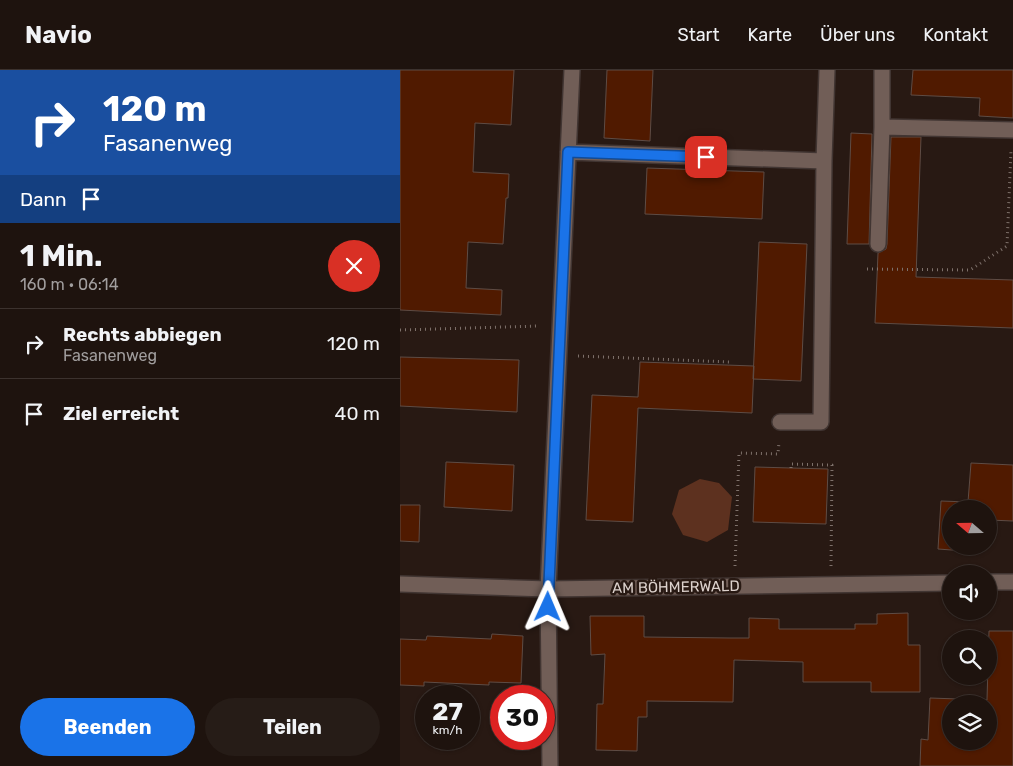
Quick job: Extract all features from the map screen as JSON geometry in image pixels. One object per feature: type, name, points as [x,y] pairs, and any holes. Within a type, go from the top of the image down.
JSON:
[{"type":"street","points":[[550,766],[548,589],[572,70]]},
{"type":"street","points":[[780,422],[821,422],[827,70]]},
{"type":"street","points":[[878,244],[882,70]]},
{"type":"street","points":[[882,127],[1012,130]]},
{"type":"street","points":[[568,152],[824,161]]},
{"type":"street","points":[[997,582],[1013,582]]},
{"type":"street","name":"AM BÖHMERWALD","points":[[400,584],[548,589],[942,583]]},
{"type":"path","points":[[866,269],[970,270],[1007,246],[1012,130]]},
{"type":"path","points":[[400,330],[560,325]]},
{"type":"path","points":[[559,355],[730,362]]},
{"type":"path","points":[[734,586],[739,453],[778,454],[780,422]]},
{"type":"path","points":[[791,468],[792,464],[832,466],[831,586]]},
{"type":"shaded area","points":[[700,479],[719,483],[732,497],[728,530],[707,542],[683,535],[672,514],[679,490]]},
{"type":"building","points":[[400,70],[514,70],[511,125],[475,123],[473,172],[509,174],[503,244],[468,242],[466,288],[502,290],[501,315],[400,310]]},
{"type":"building","points":[[607,70],[653,70],[650,141],[604,138]]},
{"type":"building","points":[[913,70],[1013,70],[1013,118],[979,116],[980,98],[911,95]]},
{"type":"building","points":[[851,133],[872,134],[869,244],[847,244]]},
{"type":"building","points":[[891,137],[921,137],[916,277],[1013,280],[1013,328],[875,323],[878,253],[886,249],[887,244]]},
{"type":"building","points":[[647,168],[764,172],[762,219],[645,214]]},
{"type":"building","points":[[759,242],[807,244],[801,381],[753,379]]},
{"type":"building","points":[[400,357],[519,360],[517,412],[400,406]]},
{"type":"building","points":[[640,362],[754,366],[752,413],[638,408],[633,522],[586,520],[592,395],[638,397]]},
{"type":"building","points":[[446,462],[514,465],[512,511],[444,507]]},
{"type":"building","points":[[971,463],[1013,465],[1013,521],[998,520],[998,500],[968,500]]},
{"type":"building","points":[[755,467],[828,469],[826,524],[753,522]]},
{"type":"building","points":[[942,501],[942,549],[938,549]]},
{"type":"building","points":[[400,505],[420,505],[419,542],[400,541]]},
{"type":"building","points":[[908,613],[908,645],[920,645],[920,692],[871,692],[871,682],[803,682],[803,662],[734,660],[733,702],[647,701],[647,717],[638,717],[637,751],[596,750],[597,704],[603,704],[605,654],[591,655],[590,616],[644,616],[644,637],[749,638],[749,618],[779,619],[779,629],[855,629],[855,624],[877,624],[877,614]]},
{"type":"building","points":[[997,631],[1013,631],[1013,766],[920,766],[921,739],[928,740],[930,698],[942,698],[942,750],[997,750],[997,695],[987,695],[987,685],[997,685]]},
{"type":"building","points":[[492,634],[523,636],[521,683],[489,682],[489,685],[424,682],[424,685],[400,685],[400,639],[426,640],[427,636],[491,639]]},
{"type":"route","points":[[548,607],[568,152],[706,157]]}]
